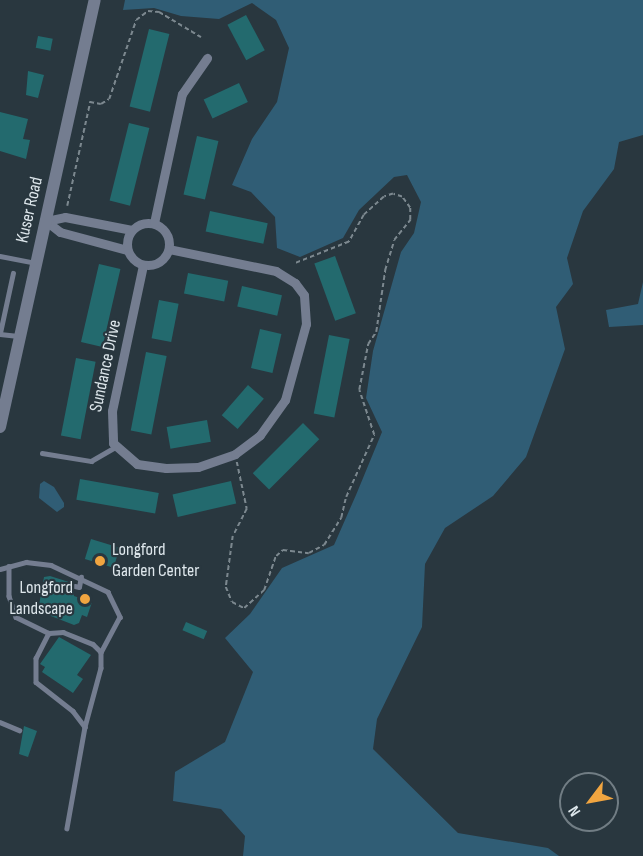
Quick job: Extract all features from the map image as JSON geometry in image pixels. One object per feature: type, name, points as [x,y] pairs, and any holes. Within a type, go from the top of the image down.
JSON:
[{"type":"street","name":"Kuser Road","points":[[0,427],[5,385],[20,337],[94,0]]},
{"type":"street","points":[[154,224],[182,94],[207,58]]},
{"type":"street","points":[[65,217],[132,230],[142,224],[154,224],[165,231],[169,249],[160,263],[143,265],[127,250],[60,232],[46,221],[65,217]]},
{"type":"street","points":[[127,250],[132,230]]},
{"type":"street","points":[[116,447],[137,464],[166,468],[198,467],[223,459],[250,444],[270,424],[281,408],[295,373],[306,314],[304,295],[295,283],[261,267],[169,249]]},
{"type":"street","name":"Sundance Drive","points":[[116,447],[112,411],[143,265]]},
{"type":"lane","points":[[0,256],[36,263]]},
{"type":"lane","points":[[13,273],[0,334],[20,337]]},
{"type":"lane","points":[[42,453],[91,461],[116,447]]},
{"type":"lane","points":[[0,569],[26,562],[51,565],[81,577],[108,592],[120,609],[120,617],[101,652],[101,668],[85,727],[67,828]]},
{"type":"lane","points":[[9,566],[8,590],[16,616],[49,633],[63,632],[93,644],[101,652]]},
{"type":"lane","points":[[75,586],[79,587],[81,577]]},
{"type":"lane","points":[[49,633],[36,658],[36,681],[72,711],[85,727]]},
{"type":"lane","points":[[0,722],[19,729]]},
{"type":"path","points":[[67,206],[90,102],[101,104],[109,99],[136,20],[148,11],[159,12],[201,37]]},
{"type":"path","points":[[237,462],[247,509],[233,536],[226,587],[232,602],[244,608],[264,590],[276,556],[283,550],[309,553],[324,545],[341,518],[346,497],[374,435],[359,390],[368,344],[376,332],[385,270],[394,240],[410,220],[410,208],[402,197],[393,194],[384,197],[364,215],[349,242],[294,264]]},
{"type":"shaded area","points":[[125,0],[643,0],[643,135],[619,142],[614,169],[583,211],[567,258],[573,284],[556,307],[565,349],[526,457],[493,496],[445,528],[425,564],[422,627],[377,719],[373,749],[458,833],[548,848],[559,856],[243,856],[245,836],[221,809],[173,801],[175,772],[225,742],[253,672],[225,638],[250,614],[282,568],[334,545],[356,495],[382,432],[366,398],[373,351],[401,252],[414,233],[421,202],[407,175],[394,177],[359,210],[343,238],[300,257],[277,248],[275,217],[251,192],[232,185],[252,139],[277,102],[289,48],[276,20],[252,3],[219,19],[181,16],[154,8],[123,10]]},
{"type":"shaded area","points":[[643,282],[643,325],[609,327],[606,310],[638,304]]},
{"type":"shaded area","points":[[44,481],[54,487],[64,503],[64,507],[57,512],[39,498],[40,484]]},
{"type":"building","points":[[246,15],[265,50],[246,60],[227,25]]},
{"type":"building","points":[[149,29],[169,34],[150,112],[130,107]]},
{"type":"building","points":[[38,36],[53,39],[50,51],[36,48]]},
{"type":"building","points":[[28,71],[44,75],[38,98],[26,95]]},
{"type":"building","points":[[239,83],[248,102],[213,119],[204,99]]},
{"type":"building","points":[[0,112],[28,119],[23,139],[30,140],[26,159],[0,151]]},
{"type":"building","points":[[129,123],[149,128],[130,206],[110,201]]},
{"type":"building","points":[[197,136],[218,141],[205,199],[184,194]]},
{"type":"building","points":[[210,211],[268,223],[263,244],[206,232]]},
{"type":"building","points":[[335,256],[356,313],[335,321],[314,264]]},
{"type":"building","points":[[99,264],[120,269],[102,347],[81,342]]},
{"type":"building","points":[[188,273],[228,281],[224,301],[184,294]]},
{"type":"building","points":[[242,286],[282,295],[277,316],[237,306]]},
{"type":"building","points":[[159,300],[179,304],[171,342],[152,338]]},
{"type":"building","points":[[260,329],[281,334],[272,373],[251,368]]},
{"type":"building","points":[[329,335],[350,339],[334,418],[314,414]]},
{"type":"building","points":[[146,352],[167,356],[151,435],[131,431]]},
{"type":"building","points":[[76,358],[96,362],[81,439],[61,436]]},
{"type":"building","points":[[248,385],[264,399],[238,429],[222,415]]},
{"type":"building","points":[[207,420],[211,442],[170,449],[167,427]]},
{"type":"building","points":[[303,423],[319,439],[269,489],[253,473]]},
{"type":"building","points":[[80,479],[159,493],[155,514],[76,500]]},
{"type":"building","points":[[231,481],[236,503],[178,517],[173,494]]},
{"type":"building","points":[[91,539],[120,548],[114,568],[85,559]]},
{"type":"building","points":[[50,576],[72,583],[74,596],[92,602],[87,617],[82,615],[79,623],[74,625],[38,611],[44,577]]},
{"type":"building","points":[[186,622],[207,631],[204,639],[182,630]]},
{"type":"building","points":[[59,637],[91,655],[77,675],[83,679],[73,693],[42,672],[45,667],[40,664]]},
{"type":"building","points":[[24,726],[37,731],[28,757],[19,754]]},
{"type":"place","name":"Longford Garden Center","points":[[100,561]]},
{"type":"place","name":"Longford Landscape","points":[[85,599]]}]
